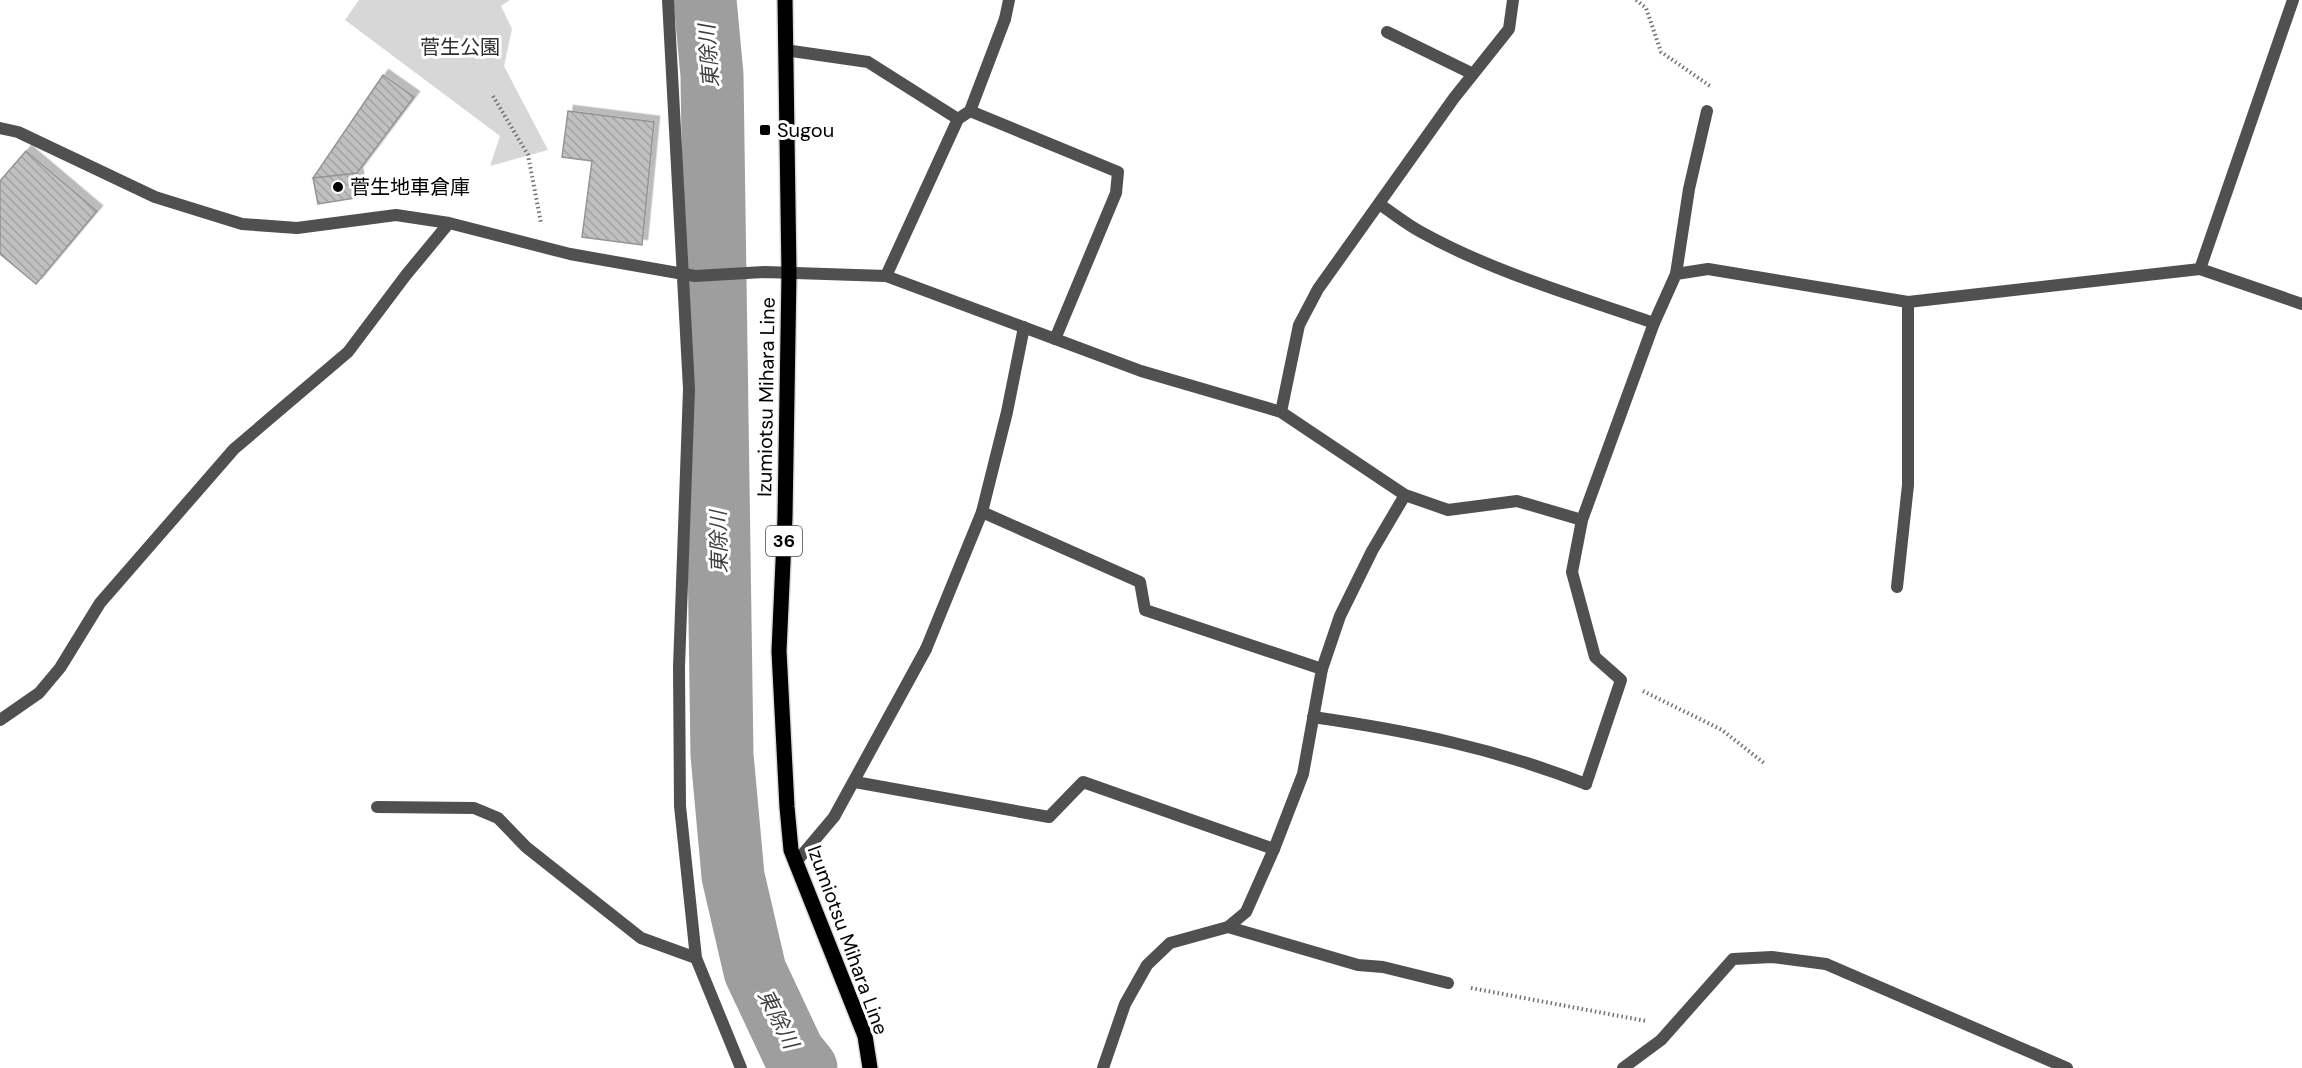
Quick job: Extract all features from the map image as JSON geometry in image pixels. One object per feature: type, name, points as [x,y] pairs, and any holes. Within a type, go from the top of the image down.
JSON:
[{"type":"main road","name":"Izumiotsu Mihara Line","points":[[785,0],[789,274],[785,517],[779,651],[787,807],[791,849],[865,1036],[870,1068]]},
{"type":"street","points":[[668,0],[689,275],[688,389],[679,644],[680,806],[696,957],[741,1068]]},
{"type":"street","points":[[886,276],[958,119],[970,111],[1005,19],[1009,0]]},
{"type":"street","points":[[1281,412],[1299,325],[1318,289],[1473,74],[1509,29],[1513,0]]},
{"type":"street","points":[[2200,269],[2292,0]]},
{"type":"street","points":[[1387,32],[1473,74]]},
{"type":"street","points":[[785,50],[868,62],[958,119]]},
{"type":"street","points":[[970,111],[1118,172],[1116,193],[1055,339]]},
{"type":"street","points":[[1313,717],[1407,731],[1476,746],[1536,764],[1586,784],[1621,681],[1595,657],[1572,572],[1582,520],[1654,323],[1676,274],[1689,189],[1707,111]]},
{"type":"street","points":[[0,128],[18,132],[155,197],[242,224],[297,228],[396,215],[449,223],[546,248],[689,275],[765,272],[886,276],[1141,371],[1281,412],[1406,495],[1448,510],[1517,501],[1582,520]]},
{"type":"street","points":[[1379,204],[1421,232],[1470,255],[1654,323]]},
{"type":"street","points":[[0,720],[39,693],[53,676],[100,603],[234,449],[348,352],[406,275],[449,223]]},
{"type":"street","points":[[1676,274],[1708,269],[1908,302],[2200,269],[2302,304]]},
{"type":"street","points":[[1897,587],[1908,485],[1908,302]]},
{"type":"street","points":[[796,862],[834,817],[926,649],[982,512],[1007,412],[1023,327]]},
{"type":"street","points":[[1103,1068],[1125,1004],[1147,965],[1170,943],[1228,927],[1246,912],[1274,849],[1303,774],[1322,669],[1340,616],[1372,551],[1406,495]]},
{"type":"street","points":[[982,512],[1140,582],[1144,610],[1322,669]]},
{"type":"street","points":[[855,782],[1049,817],[1083,782],[1274,849]]},
{"type":"street","points":[[377,807],[474,808],[498,818],[526,847],[641,938],[696,957]]},
{"type":"street","points":[[1228,927],[1358,965],[1383,967],[1448,983]]},
{"type":"street","points":[[1623,1068],[1661,1040],[1733,959],[1772,957],[1826,964],[2067,1068]]},
{"type":"path","points":[[1636,0],[1646,8],[1661,52],[1713,89],[1707,111]]},
{"type":"path","points":[[493,96],[528,155],[546,248]]},
{"type":"path","points":[[1621,681],[1722,730],[1764,763]]},
{"type":"path","points":[[1448,983],[1673,1026]]},
{"type":"green space","name":"菅生公園","points":[[359,0],[510,0],[501,6],[512,29],[504,66],[548,150],[490,166],[500,136],[345,20]]},
{"type":"building","points":[[383,75],[414,97],[357,173],[313,178]]},
{"type":"building","points":[[568,111],[654,122],[642,245],[582,237],[592,161],[562,157]]},
{"type":"building","points":[[26,151],[97,211],[36,284],[0,254],[0,181]]},
{"type":"building","name":"菅生地車倉庫","points":[[357,173],[362,197],[318,204],[313,178]]},
{"type":"waterway","name":"東除川","points":[[705,0],[712,75],[722,755],[733,876],[755,971],[793,1052],[806,1068]]},
{"type":"place","name":"Sugou","points":[[765,130]]},
{"type":"place","name":"菅生地車倉庫","points":[[338,187]]}]
